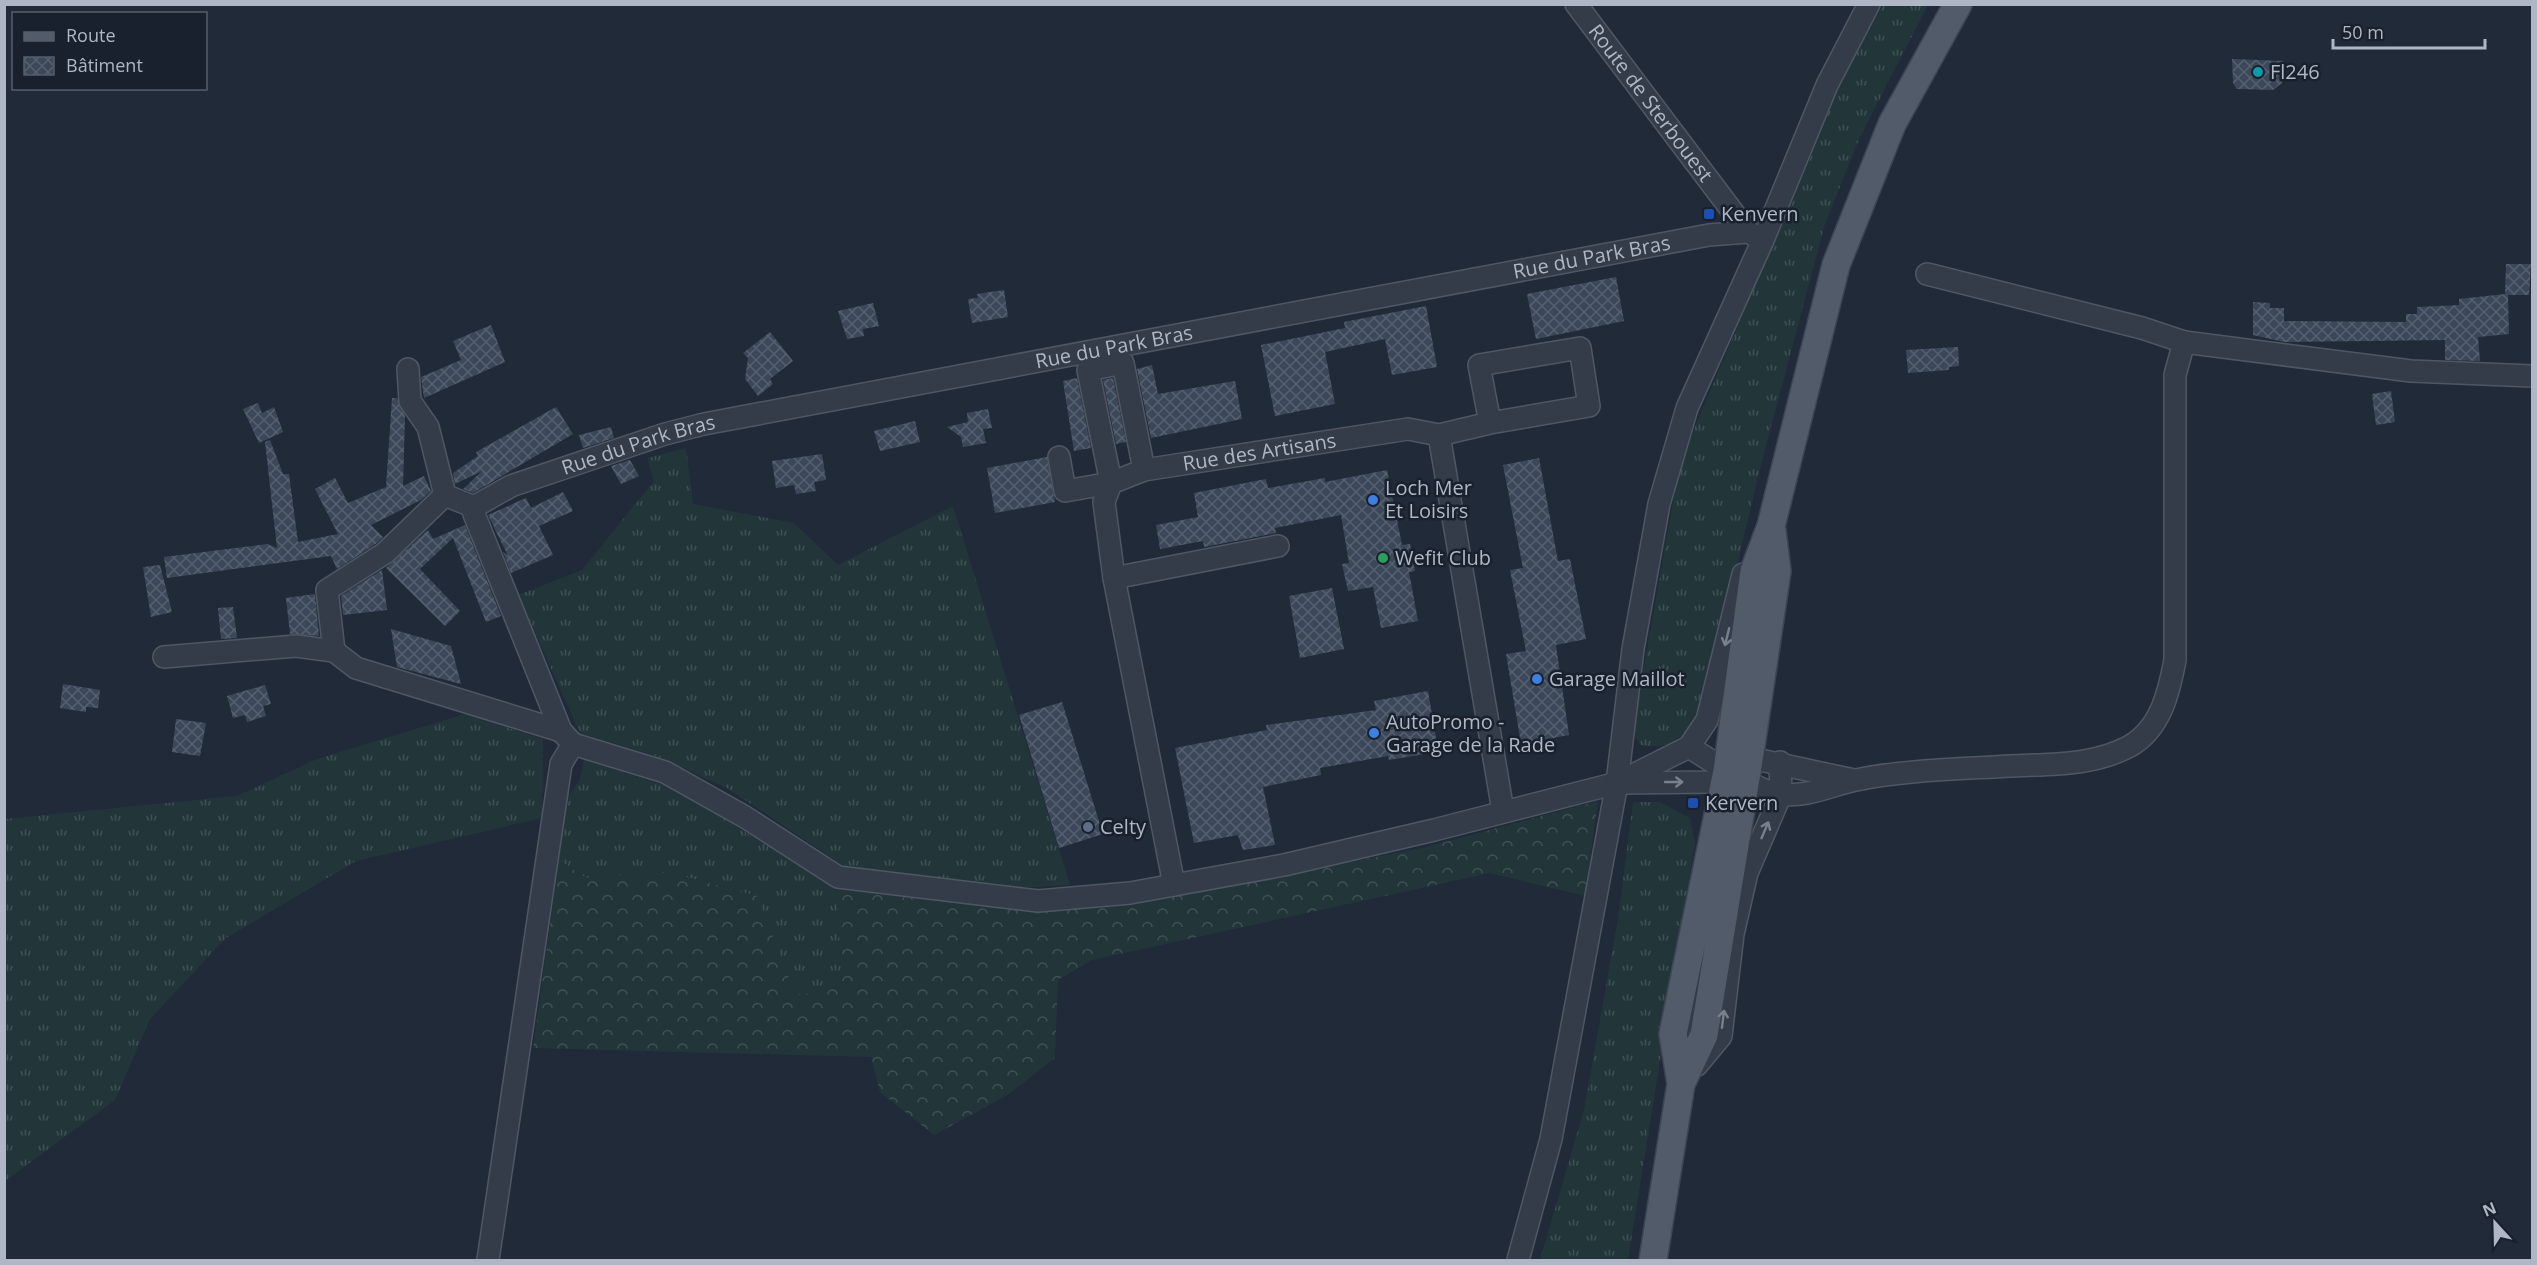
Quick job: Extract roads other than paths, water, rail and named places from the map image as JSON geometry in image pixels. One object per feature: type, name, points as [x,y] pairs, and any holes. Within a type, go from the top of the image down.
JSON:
[{"type":"main road","points":[[1653,1260],[1681,1084],[1704,1035],[1739,772],[1777,571],[1771,526],[1836,265],[1892,124],[1958,4]]},
{"type":"street","name":"Route de Sterbouest","points":[[1576,4],[1756,236]]},
{"type":"street","points":[[1518,1260],[1551,1139],[1617,783],[1633,649],[1659,504],[1687,408],[1756,236],[1827,85],[1869,4]]},
{"type":"street","name":"Rue du Park Bras","points":[[474,507],[511,486],[704,423],[1709,235],[1756,236]]},
{"type":"street","points":[[1927,274],[2142,328],[2184,342],[2411,371],[2532,376]]},
{"type":"street","points":[[1689,747],[1781,794],[1824,791],[1855,780],[1974,768],[2090,762],[2131,745],[2151,727],[2167,700],[2175,660],[2175,375],[2184,342]]},
{"type":"street","points":[[1490,423],[1479,365],[1580,348],[1589,406],[1490,423],[1439,435],[1503,811]]},
{"type":"street","points":[[1144,470],[1123,363],[1089,370],[1111,483],[1104,502],[1114,578],[1174,885]]},
{"type":"street","points":[[408,369],[410,401],[428,427],[445,495]]},
{"type":"street","name":"Rue des Artisans","points":[[1059,457],[1065,491],[1111,483],[1144,470],[1408,429],[1439,435]]},
{"type":"street","points":[[445,495],[474,507],[474,514],[567,738],[561,764],[488,1260]]},
{"type":"street","points":[[334,651],[327,590],[385,553],[445,495]]},
{"type":"street","points":[[164,657],[296,646],[334,651],[356,668],[665,772],[745,817],[838,877],[1038,901],[1130,892],[1284,865],[1617,783],[1689,747],[1707,720],[1748,554],[1771,526]]},
{"type":"street","points":[[1114,578],[1278,546]]},
{"type":"street","points":[[1617,783],[1714,782],[1760,760],[1780,762],[1855,780]]},
{"type":"street","points":[[1681,1084],[1721,1036],[1733,934],[1747,873],[1781,794],[1780,762]]},
{"type":"place","name":"Fl246","points":[[2258,72]]},
{"type":"place","name":"Kenvern","points":[[1709,214]]},
{"type":"place","name":"Loch Mer Et Loisirs","points":[[1373,500]]},
{"type":"place","name":"Wefit Club","points":[[1383,558]]},
{"type":"place","name":"Garage Maillot","points":[[1537,679]]},
{"type":"place","name":"AutoPromo - Garage de la Rade","points":[[1374,733]]},
{"type":"place","name":"Kervern","points":[[1693,803]]},
{"type":"place","name":"Celty","points":[[1088,827]]}]
